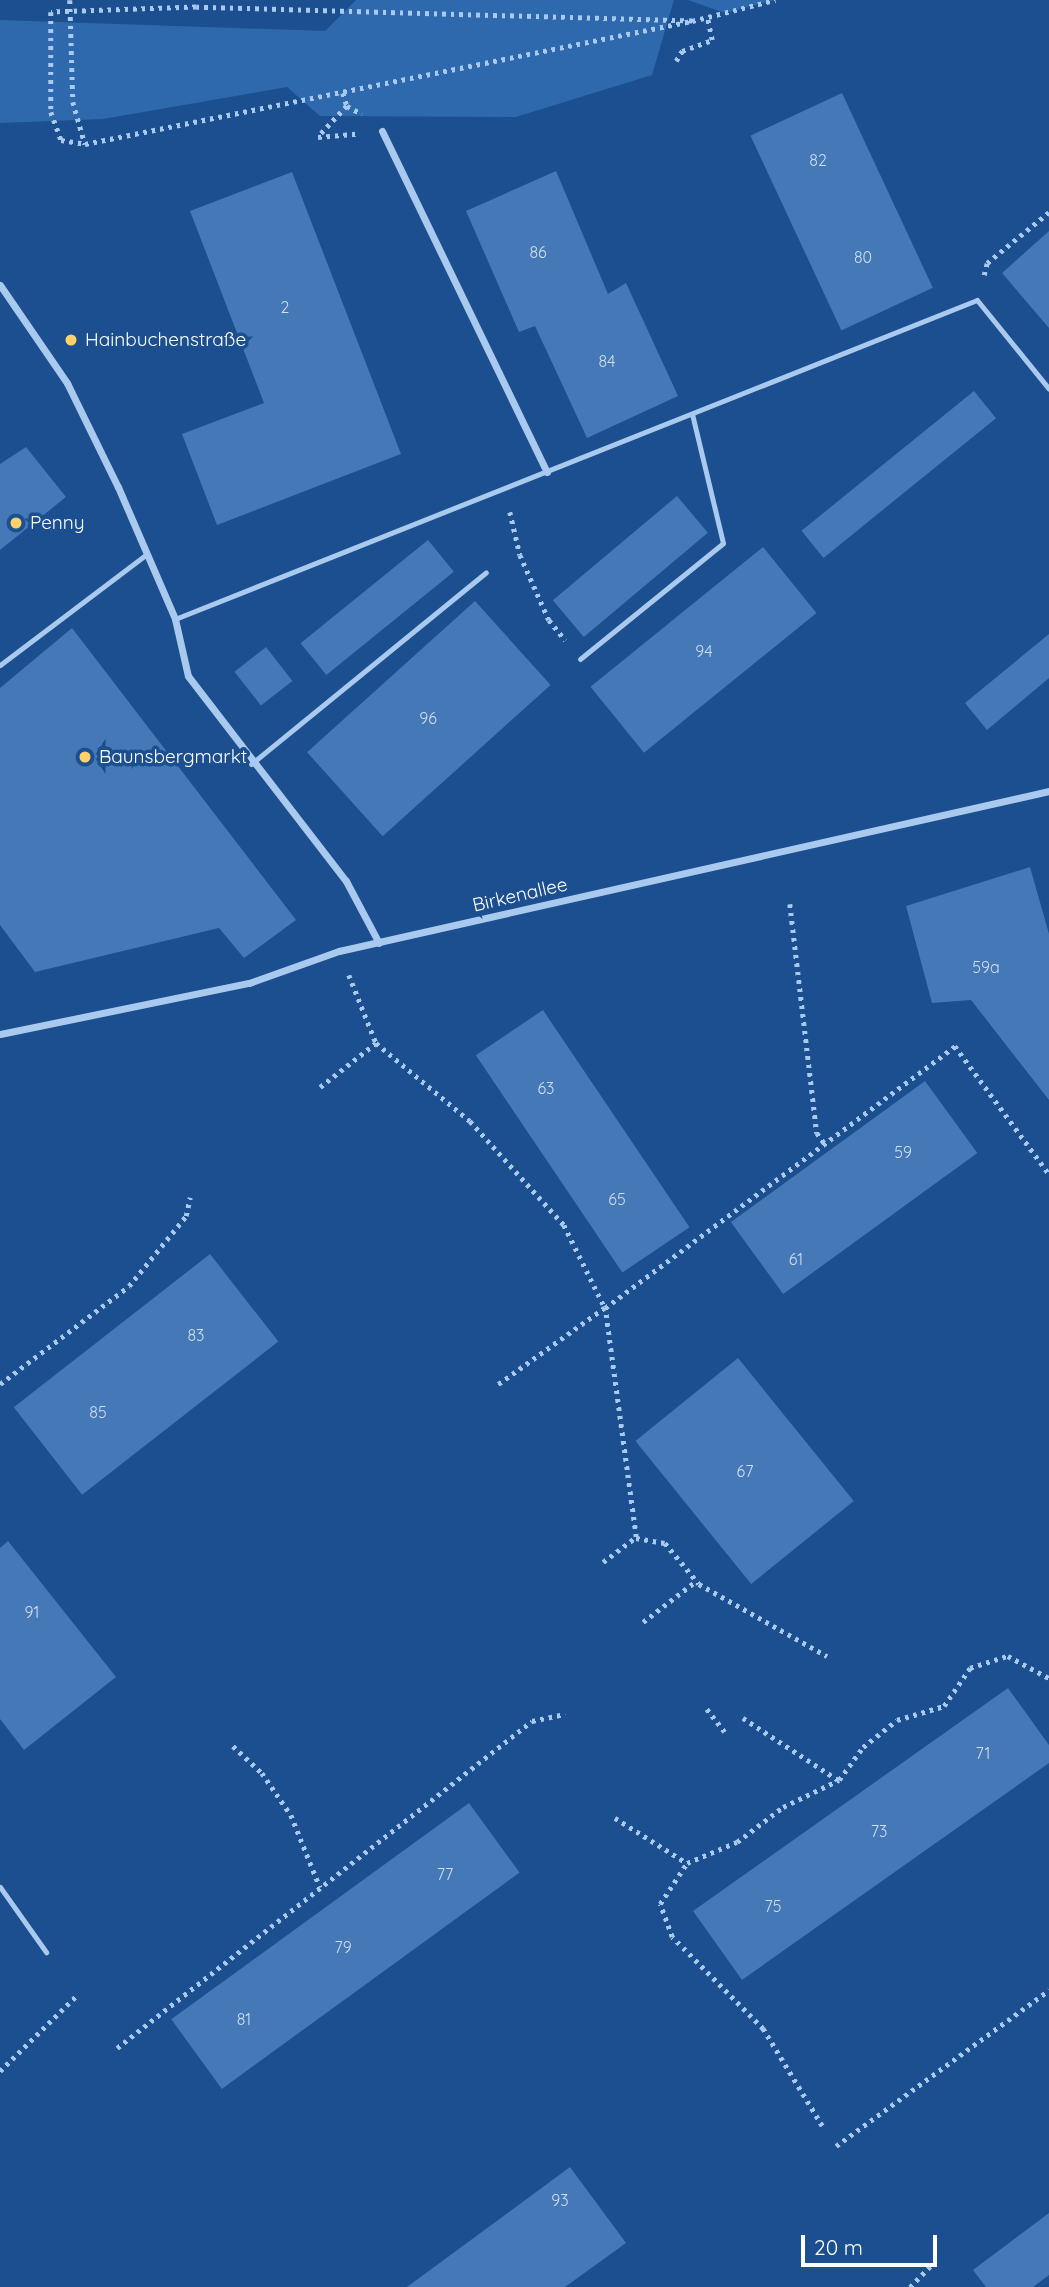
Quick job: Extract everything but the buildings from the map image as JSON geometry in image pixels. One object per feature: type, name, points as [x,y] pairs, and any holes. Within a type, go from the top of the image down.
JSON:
[{"type":"street","points":[[382,131],[547,472]]},
{"type":"street","points":[[0,285],[67,383],[175,619],[188,676],[251,764],[346,881],[379,943]]},
{"type":"street","name":"Birkenallee","points":[[0,1034],[248,983],[339,951],[1049,791]]},
{"type":"lane","points":[[175,619],[505,491],[977,300],[1049,389]]},
{"type":"lane","points":[[580,659],[723,543],[692,414]]},
{"type":"lane","points":[[0,665],[147,554]]},
{"type":"lane","points":[[251,764],[486,572]]},
{"type":"lane","points":[[0,1887],[46,1952]]},
{"type":"path","points":[[70,0],[73,102],[85,144]]},
{"type":"path","points":[[692,21],[195,7],[51,12],[51,112],[61,140],[85,144],[692,21],[775,0]]},
{"type":"path","points":[[676,61],[682,51],[712,40],[707,17]]},
{"type":"path","points":[[344,93],[347,106],[318,137],[382,131]]},
{"type":"path","points":[[977,300],[987,263],[1049,212]]},
{"type":"path","points":[[505,491],[520,555],[548,620],[580,659]]},
{"type":"path","points":[[790,904],[817,1133],[825,1144]]},
{"type":"path","points":[[339,951],[376,1043],[470,1121],[564,1225],[605,1308],[636,1538]]},
{"type":"path","points":[[320,1087],[376,1043]]},
{"type":"path","points":[[495,1387],[955,1046],[1049,1174]]},
{"type":"path","points":[[0,1384],[129,1286],[186,1216],[191,1197]]},
{"type":"path","points":[[603,1562],[636,1538],[665,1543],[696,1581],[827,1656]]},
{"type":"path","points":[[643,1622],[696,1581]]},
{"type":"path","points":[[822,2126],[763,2029],[672,1937],[660,1904],[687,1863],[737,1842],[783,1807],[839,1780],[863,1748],[897,1720],[944,1706],[970,1668],[1008,1656],[1049,1678]]},
{"type":"path","points":[[707,1709],[725,1732]]},
{"type":"path","points":[[117,2048],[532,1721],[565,1714]]},
{"type":"path","points":[[743,1718],[839,1780]]},
{"type":"path","points":[[233,1746],[262,1773],[291,1815],[320,1887]]},
{"type":"path","points":[[615,1818],[687,1863]]},
{"type":"path","points":[[836,2146],[1049,1990]]},
{"type":"path","points":[[0,2071],[78,1994]]},
{"type":"path","points":[[910,2287],[933,2263]]},
{"type":"shaded area","points":[[356,0],[674,0],[652,75],[516,117],[320,116],[287,87],[103,119],[0,123],[0,20],[325,31]]},
{"type":"shaded area","points":[[688,0],[775,0],[725,13]]},
{"type":"place","name":"Hainbuchenstraße","points":[[71,340]]},
{"type":"place","name":"Penny","points":[[16,523]]},
{"type":"place","name":"Baunsbergmarkt","points":[[85,757]]}]
